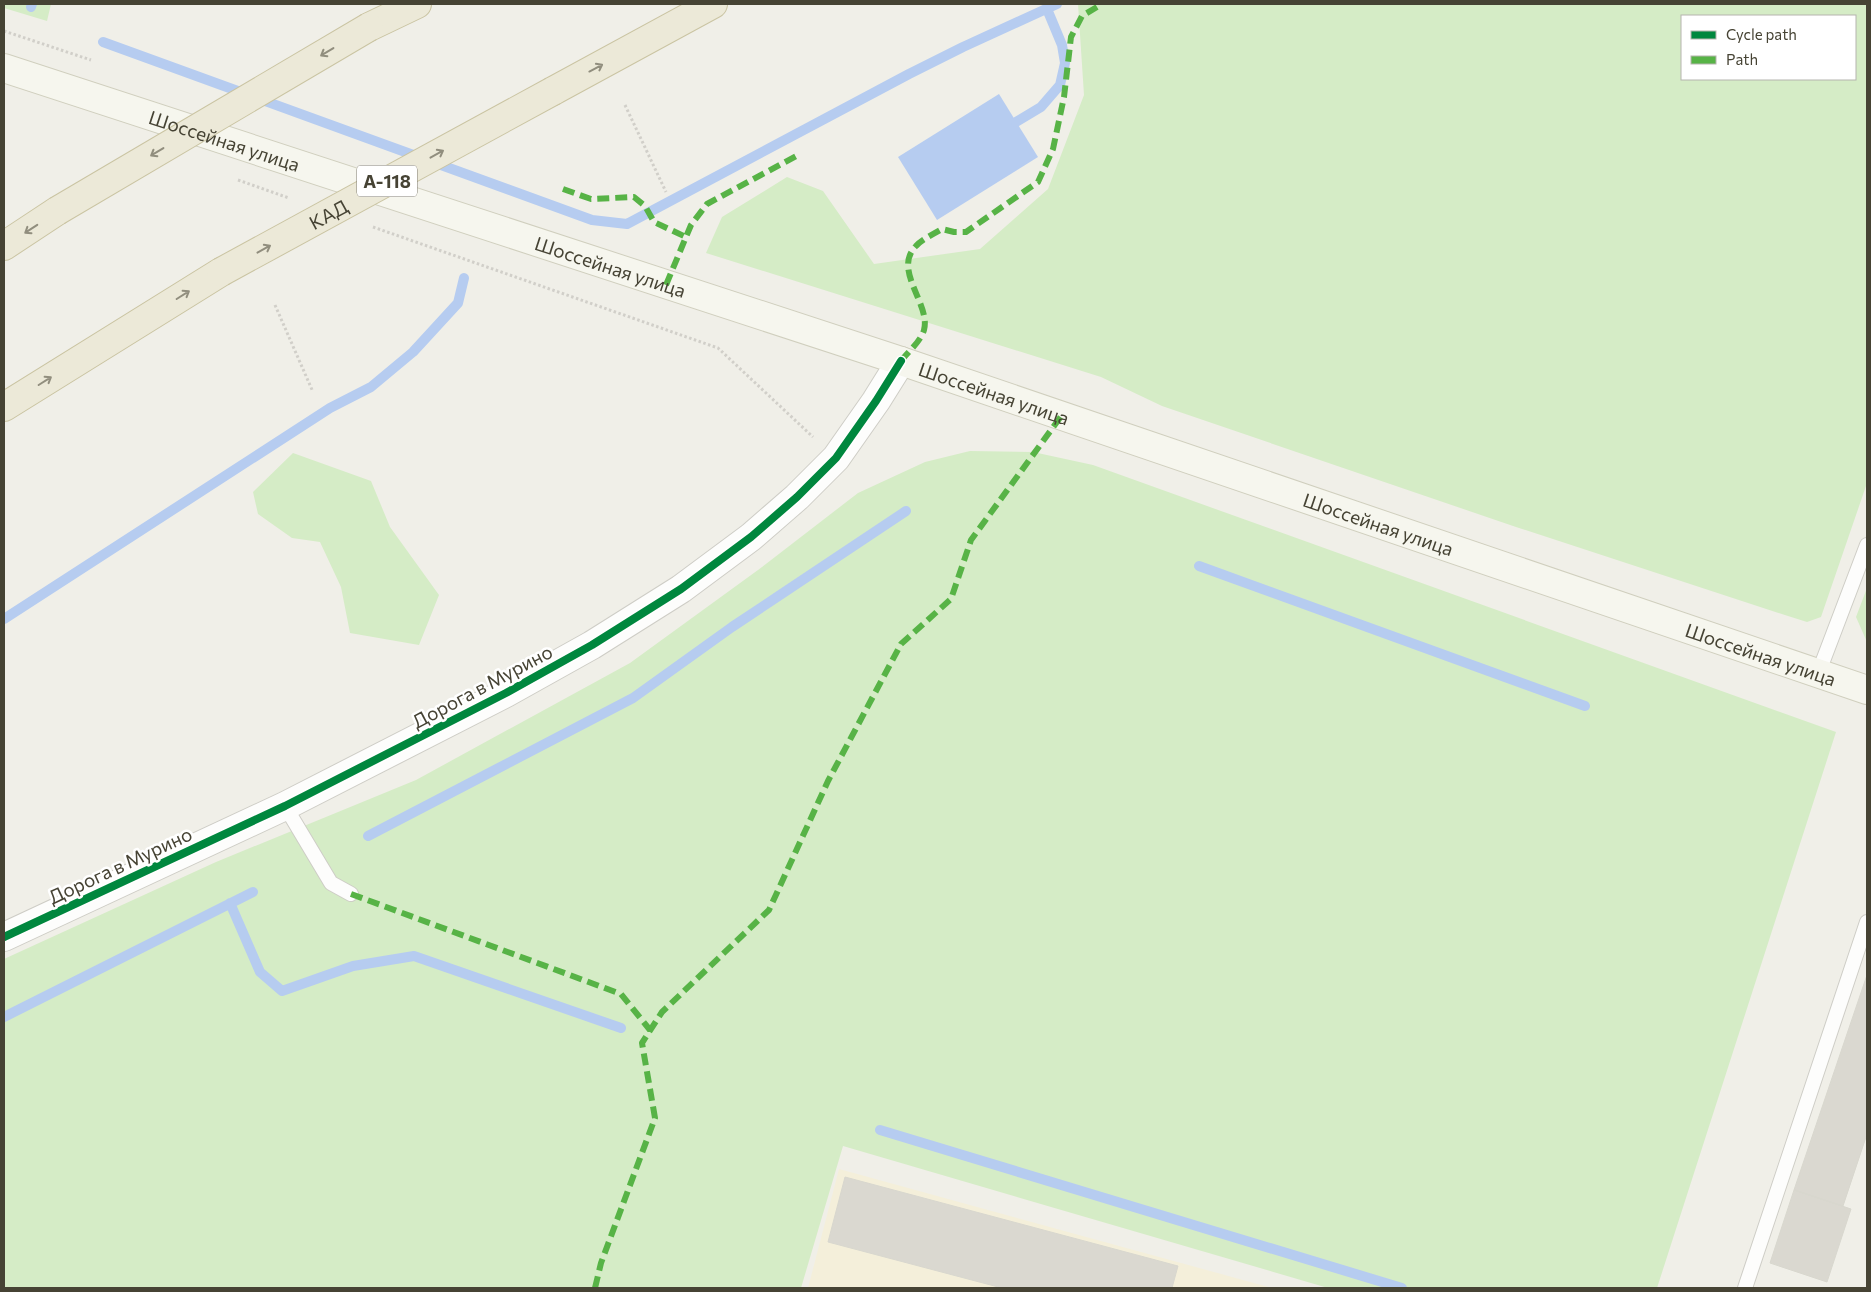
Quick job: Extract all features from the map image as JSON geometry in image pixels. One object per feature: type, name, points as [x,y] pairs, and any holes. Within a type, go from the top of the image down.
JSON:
[{"type":"highway","points":[[4,246],[57,212],[370,27],[417,4]]},
{"type":"highway","name":"КАД","points":[[4,407],[221,272],[713,4]]},
{"type":"main road","name":"Шоссейная улица","points":[[4,68],[901,361],[1867,690]]},
{"type":"street","name":"Дорога в Мурино","points":[[4,937],[286,806],[506,693],[592,645],[681,589],[784,509],[836,458],[876,402],[901,361]]},
{"type":"lane","points":[[1818,674],[1867,545]]},
{"type":"lane","points":[[286,806],[330,883],[350,894]]},
{"type":"lane","points":[[1746,1288],[1867,922]]},
{"type":"path","points":[[625,105],[666,192]]},
{"type":"path","points":[[229,178],[295,200]]},
{"type":"path","points":[[370,226],[718,348],[836,458]]},
{"type":"path","points":[[275,305],[314,392]]},
{"type":"shaded area","points":[[839,1169],[1272,1288],[808,1288]]},
{"type":"green space","points":[[4,4],[51,4],[47,21],[4,8]]},
{"type":"green space","points":[[1078,4],[1867,4],[1867,483],[1821,617],[1807,622],[1788,616],[1516,527],[1162,406],[1101,377],[706,253],[722,217],[787,177],[823,191],[874,264],[980,249],[1048,189],[1084,95]]},
{"type":"green space","points":[[970,451],[1033,452],[1093,465],[1836,732],[1657,1288],[1328,1288],[843,1146],[801,1288],[4,1288],[4,959],[216,862],[416,780],[630,663],[758,570],[858,493],[925,462]]},
{"type":"green space","points":[[293,453],[371,481],[390,527],[439,595],[419,645],[350,633],[341,587],[320,542],[292,538],[258,514],[253,492]]},
{"type":"green space","points":[[1867,588],[1867,642],[1856,617]]},
{"type":"water","points":[[999,94],[1038,157],[937,220],[898,157]]},
{"type":"building","points":[[1867,975],[1867,1134],[1843,1206],[1794,1190]]},
{"type":"building","points":[[845,1177],[1178,1266],[1172,1288],[1002,1288],[828,1242]]},
{"type":"building","points":[[1794,1190],[1851,1209],[1827,1282],[1770,1263]]},
{"type":"waterway","points":[[103,42],[592,220],[627,224],[909,74],[1057,4]]},
{"type":"waterway","points":[[1016,122],[1041,107],[1060,85],[1065,63],[1062,45],[1047,9]]},
{"type":"waterway","points":[[4,619],[330,408],[371,387],[413,352],[458,303],[464,278]]},
{"type":"waterway","points":[[368,836],[633,698],[732,627],[906,511]]},
{"type":"waterway","points":[[1199,566],[1585,706]]},
{"type":"waterway","points":[[4,1017],[253,892]]},
{"type":"waterway","points":[[230,903],[260,972],[282,991],[353,966],[414,956],[621,1028]]},
{"type":"waterway","points":[[880,1130],[1402,1288]]},
{"type":"marked path","points":[[901,361],[922,334],[925,320],[910,276],[908,266],[910,255],[919,243],[942,229],[966,232],[1038,182],[1053,149],[1064,97],[1071,37],[1082,16],[1102,4]]},
{"type":"marked path","points":[[666,285],[691,225],[707,204],[800,154]]},
{"type":"marked path","points":[[563,189],[591,199],[634,197],[645,206],[654,222],[686,237]]},
{"type":"marked path","points":[[595,1288],[601,1263],[655,1118],[642,1043],[662,1012],[769,910],[828,781],[901,644],[951,599],[971,540],[1062,415]]},
{"type":"marked path","points":[[351,894],[621,994],[650,1030]]},
{"type":"cycle path","points":[[4,937],[285,806],[506,693],[592,645],[681,589],[751,537],[797,497],[836,458],[901,361]]}]
